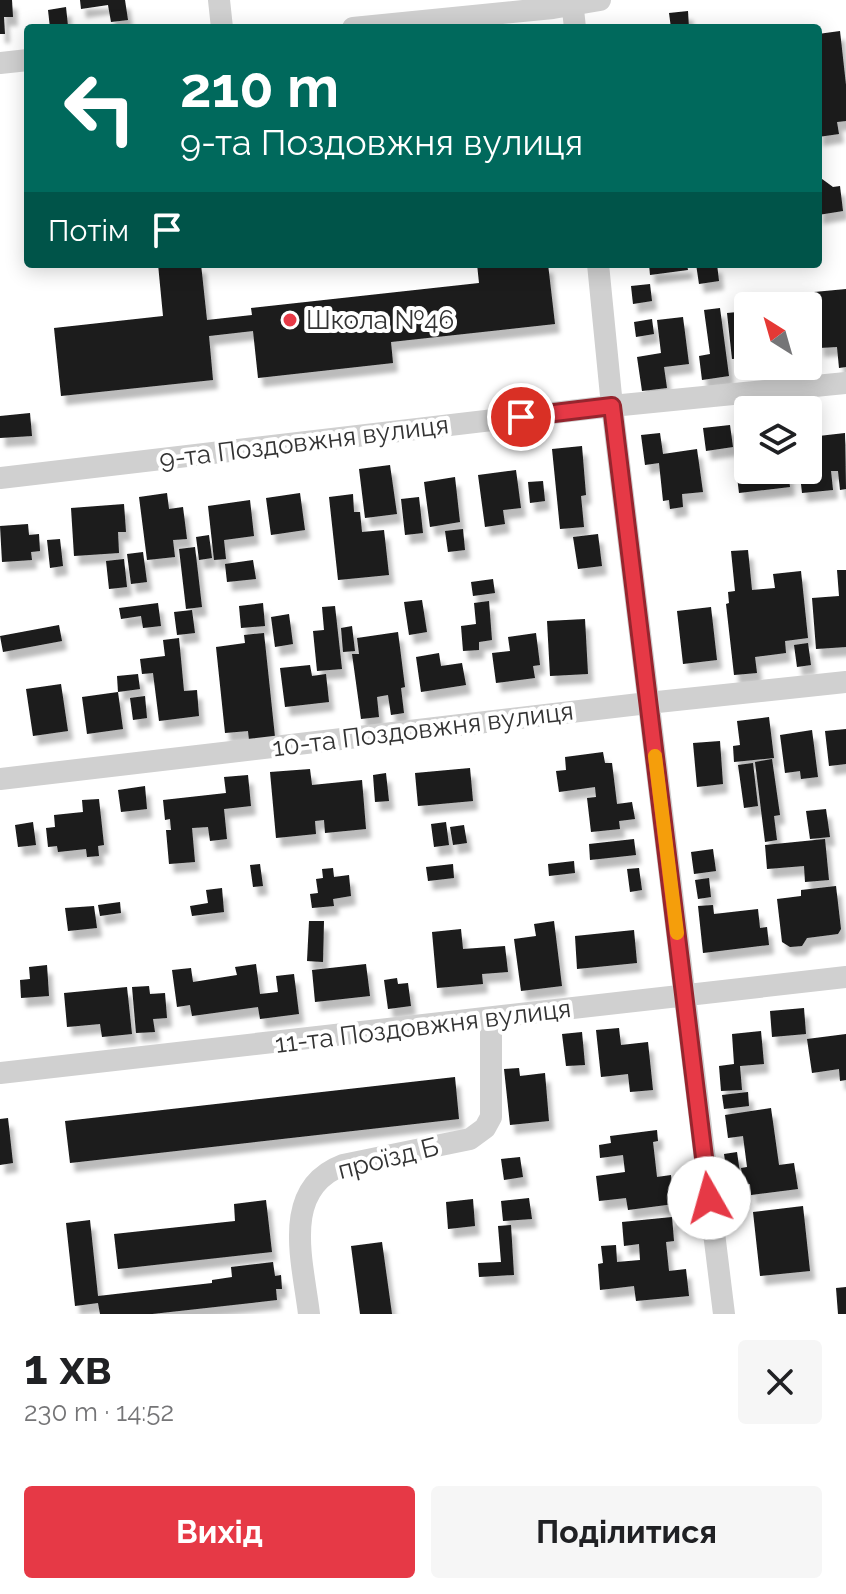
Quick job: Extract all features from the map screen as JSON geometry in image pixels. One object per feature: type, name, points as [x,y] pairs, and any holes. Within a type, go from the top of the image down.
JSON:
[{"type":"street","points":[[219,0],[222,24]]},
{"type":"street","points":[[393,24],[553,8],[572,2],[600,0]]},
{"type":"street","points":[[572,2],[575,24]]},
{"type":"street","points":[[0,63],[24,60]]},
{"type":"street","points":[[598,268],[612,406],[724,1314]]},
{"type":"street","name":"9-та Поздовжня вулиця","points":[[0,478],[612,406],[846,383]]},
{"type":"street","name":"10-та Поздовжня вулиця","points":[[0,779],[846,682]]},
{"type":"street","name":"11-та Поздовжня вулиця","points":[[0,1073],[846,977]]},
{"type":"street","name":"проїзд Б","points":[[309,1314],[299,1228],[307,1196],[327,1171],[470,1139],[485,1128],[491,1117],[491,1019]]},
{"type":"building","points":[[0,0],[12,0],[13,17],[4,17],[5,34],[0,34]]},
{"type":"building","points":[[80,0],[125,0],[128,20],[111,22],[108,5],[81,9]]},
{"type":"building","points":[[66,7],[68,24],[50,24],[48,10]]},
{"type":"building","points":[[688,11],[689,24],[670,24],[669,13]]},
{"type":"building","points":[[840,31],[846,121],[837,122],[839,134],[822,136],[822,33]]},
{"type":"building","points":[[822,179],[833,187],[840,186],[843,211],[822,214]]},
{"type":"building","points":[[158,268],[201,268],[207,320],[252,315],[251,308],[479,283],[477,268],[548,268],[555,324],[391,342],[393,363],[258,378],[253,331],[209,336],[213,380],[61,396],[54,328],[163,316]]},
{"type":"building","points":[[649,268],[688,270],[650,275]]},
{"type":"building","points":[[697,268],[717,268],[719,281],[699,284]]},
{"type":"building","points":[[650,284],[652,301],[633,304],[631,286]]},
{"type":"building","points":[[846,289],[846,367],[839,368],[837,347],[822,348],[822,292],[814,292]]},
{"type":"building","points":[[720,308],[729,376],[702,380],[699,356],[710,354],[704,310]]},
{"type":"building","points":[[734,312],[734,359],[732,359],[727,313]]},
{"type":"building","points":[[683,317],[689,364],[664,367],[667,388],[642,391],[637,357],[661,353],[657,320]]},
{"type":"building","points":[[652,319],[654,334],[636,337],[634,322]]},
{"type":"building","points":[[30,413],[32,436],[0,438],[0,416]]},
{"type":"building","points":[[730,425],[733,447],[706,451],[703,428]]},
{"type":"building","points":[[660,433],[663,454],[697,449],[703,492],[682,494],[683,507],[670,509],[669,500],[663,501],[659,463],[645,465],[641,435]]},
{"type":"building","points":[[845,433],[846,489],[840,490],[838,471],[831,471],[833,490],[802,493],[801,484],[822,484],[822,436]]},
{"type":"building","points":[[582,446],[586,495],[581,496],[584,527],[560,529],[552,449]]},
{"type":"building","points":[[390,465],[397,514],[365,518],[359,469]]},
{"type":"building","points":[[516,470],[521,508],[503,510],[505,524],[485,527],[478,475]]},
{"type":"building","points":[[455,477],[460,522],[430,527],[424,482]]},
{"type":"building","points":[[543,481],[545,501],[530,503],[528,482]]},
{"type":"building","points":[[738,484],[790,484],[790,487],[739,493]]},
{"type":"building","points":[[167,493],[169,509],[183,507],[187,539],[173,540],[175,557],[147,560],[139,497]]},
{"type":"building","points":[[300,493],[305,530],[271,535],[266,498]]},
{"type":"building","points":[[353,494],[354,512],[360,512],[362,532],[384,530],[389,575],[338,580],[329,497]]},
{"type":"building","points":[[419,497],[423,533],[405,535],[401,499]]},
{"type":"building","points":[[250,500],[254,536],[224,540],[226,559],[214,560],[208,506]]},
{"type":"building","points":[[124,504],[126,532],[118,532],[119,553],[74,556],[71,508]]},
{"type":"building","points":[[28,524],[29,535],[39,534],[40,551],[31,552],[32,560],[2,562],[0,526]]},
{"type":"building","points":[[463,529],[465,550],[448,552],[445,531]]},
{"type":"building","points":[[598,534],[602,566],[578,569],[573,537]]},
{"type":"building","points":[[209,535],[212,558],[199,560],[196,537]]},
{"type":"building","points":[[60,539],[63,566],[50,568],[47,540]]},
{"type":"building","points":[[195,547],[202,607],[186,609],[179,549]]},
{"type":"building","points":[[748,550],[752,590],[775,588],[773,574],[801,571],[808,638],[785,641],[786,653],[755,657],[757,673],[734,675],[726,604],[729,603],[728,592],[735,591],[731,551]]},
{"type":"building","points":[[143,552],[147,582],[131,584],[127,554]]},
{"type":"building","points":[[124,559],[127,587],[109,589],[106,561]]},
{"type":"building","points":[[253,560],[256,579],[227,582],[225,564]]},
{"type":"building","points":[[837,570],[846,570],[846,647],[816,649],[812,598],[839,596]]},
{"type":"building","points":[[493,579],[495,593],[473,596],[471,582]]},
{"type":"building","points":[[422,600],[427,632],[409,635],[404,602]]},
{"type":"building","points":[[489,601],[492,640],[479,642],[479,650],[463,651],[461,626],[476,624],[474,603]]},
{"type":"building","points":[[158,603],[161,626],[143,628],[141,616],[121,619],[119,608]]},
{"type":"building","points":[[263,603],[265,626],[241,628],[239,606]]},
{"type":"building","points":[[335,606],[342,669],[317,671],[313,631],[324,630],[322,607]]},
{"type":"building","points":[[711,607],[717,660],[683,664],[677,611]]},
{"type":"building","points":[[192,610],[195,633],[177,635],[174,612]]},
{"type":"building","points":[[289,614],[293,644],[275,647],[271,617]]},
{"type":"building","points":[[585,619],[588,674],[550,676],[547,621]]},
{"type":"building","points":[[59,625],[62,641],[3,652],[0,636]]},
{"type":"building","points":[[352,626],[355,651],[343,652],[341,628]]},
{"type":"building","points":[[398,632],[405,687],[401,688],[404,713],[391,715],[388,695],[377,697],[379,717],[361,719],[352,654],[359,654],[357,638]]},
{"type":"building","points":[[264,633],[275,737],[249,740],[248,731],[225,733],[216,647],[245,643],[244,635]]},
{"type":"building","points":[[536,633],[540,665],[533,666],[535,678],[496,683],[492,653],[510,651],[508,637]]},
{"type":"building","points":[[179,638],[184,691],[197,690],[199,716],[159,721],[153,673],[142,674],[140,659],[165,656],[163,640]]},
{"type":"building","points":[[808,643],[811,665],[797,667],[794,645]]},
{"type":"building","points":[[439,653],[441,666],[462,663],[466,685],[421,692],[416,657]]},
{"type":"building","points":[[310,665],[312,676],[326,674],[329,702],[285,707],[280,668]]},
{"type":"building","points":[[138,674],[140,689],[118,692],[117,676]]},
{"type":"building","points":[[61,684],[68,731],[33,736],[26,689]]},
{"type":"building","points":[[118,692],[123,729],[87,734],[82,697]]},
{"type":"building","points":[[145,696],[147,718],[133,720],[130,698]]},
{"type":"building","points":[[769,717],[774,758],[734,762],[733,746],[740,745],[737,721]]},
{"type":"building","points":[[846,729],[846,764],[829,766],[825,731]]},
{"type":"building","points":[[812,730],[818,777],[801,779],[800,771],[785,773],[780,735]]},
{"type":"building","points":[[720,741],[723,784],[697,787],[693,743]]},
{"type":"building","points":[[603,752],[605,763],[612,763],[617,804],[632,802],[635,819],[619,821],[620,829],[591,832],[587,798],[596,797],[595,787],[559,792],[556,771],[566,770],[565,757]]},
{"type":"building","points":[[772,759],[780,815],[774,816],[777,840],[765,842],[755,762]]},
{"type":"building","points":[[753,763],[758,806],[744,808],[738,765]]},
{"type":"building","points":[[470,768],[473,801],[418,806],[415,773]]},
{"type":"building","points":[[310,769],[312,785],[362,780],[366,829],[325,833],[324,820],[315,821],[316,834],[276,838],[270,772]]},
{"type":"building","points":[[386,773],[389,801],[375,802],[373,775]]},
{"type":"building","points":[[248,775],[251,806],[224,809],[227,839],[210,841],[208,827],[192,828],[195,862],[169,864],[166,830],[171,830],[170,819],[165,820],[163,800],[226,793],[224,777]]},
{"type":"building","points":[[145,786],[147,809],[121,812],[118,790]]},
{"type":"building","points":[[99,799],[104,845],[98,846],[99,856],[87,857],[86,849],[58,852],[57,846],[48,847],[46,828],[55,827],[54,815],[83,812],[82,800]]},
{"type":"building","points":[[826,809],[830,837],[810,839],[806,811]]},
{"type":"building","points":[[33,822],[36,845],[18,847],[15,825]]},
{"type":"building","points":[[446,822],[449,845],[434,847],[431,824]]},
{"type":"building","points":[[464,825],[467,843],[453,845],[450,827]]},
{"type":"building","points":[[634,839],[636,855],[590,860],[589,844]]},
{"type":"building","points":[[825,839],[829,880],[805,882],[804,866],[767,869],[765,845]]},
{"type":"building","points":[[713,849],[716,871],[694,874],[691,852]]},
{"type":"building","points":[[574,861],[575,873],[549,876],[548,864]]},
{"type":"building","points":[[260,864],[263,886],[253,887],[250,865]]},
{"type":"building","points":[[453,864],[454,878],[428,881],[426,867]]},
{"type":"building","points":[[333,868],[334,877],[349,875],[351,896],[333,899],[334,906],[312,908],[310,894],[318,893],[316,879],[323,878],[322,869]]},
{"type":"building","points":[[639,868],[642,890],[630,892],[627,869]]},
{"type":"building","points":[[709,878],[711,897],[698,899],[695,880]]},
{"type":"building","points":[[836,886],[841,929],[838,934],[807,938],[802,946],[790,947],[782,942],[777,899],[801,896],[801,890]]},
{"type":"building","points":[[222,888],[224,912],[192,916],[190,906],[208,903],[206,890]]},
{"type":"building","points":[[120,902],[121,913],[100,916],[98,905]]},
{"type":"building","points":[[713,905],[714,914],[758,909],[760,928],[767,927],[769,945],[703,953],[698,906]]},
{"type":"building","points":[[94,906],[97,928],[68,931],[65,908]]},
{"type":"building","points":[[309,921],[324,921],[323,962],[307,961]]},
{"type":"building","points":[[554,921],[562,986],[521,991],[514,939],[536,936],[534,924]]},
{"type":"building","points":[[461,929],[463,949],[505,946],[508,972],[482,974],[483,984],[437,988],[432,932]]},
{"type":"building","points":[[634,930],[637,963],[577,969],[575,936]]},
{"type":"building","points":[[256,964],[260,994],[278,992],[276,976],[294,974],[299,1014],[260,1019],[258,1007],[192,1016],[190,1005],[177,1007],[172,970],[191,968],[193,982],[237,975],[235,967]]},
{"type":"building","points":[[366,964],[370,996],[315,1002],[312,970]]},
{"type":"building","points":[[47,965],[49,996],[21,998],[20,980],[30,979],[29,967]]},
{"type":"building","points":[[397,978],[398,984],[408,983],[411,1006],[388,1009],[384,980]]},
{"type":"building","points":[[149,986],[150,994],[165,993],[167,1018],[153,1019],[155,1032],[136,1033],[132,987]]},
{"type":"building","points":[[127,987],[132,1034],[102,1037],[100,1024],[67,1027],[64,993]]},
{"type":"building","points":[[804,1008],[806,1034],[772,1037],[770,1011]]},
{"type":"building","points":[[619,1028],[621,1045],[648,1042],[653,1090],[630,1092],[628,1074],[601,1077],[596,1030]]},
{"type":"building","points":[[761,1031],[764,1064],[740,1066],[742,1090],[721,1091],[719,1066],[734,1064],[732,1034]]},
{"type":"building","points":[[582,1032],[585,1065],[566,1066],[562,1034]]},
{"type":"building","points":[[846,1034],[846,1080],[840,1081],[839,1069],[812,1073],[807,1039]]},
{"type":"building","points":[[519,1068],[520,1076],[545,1073],[549,1121],[510,1125],[504,1069]]},
{"type":"building","points":[[455,1077],[459,1119],[70,1163],[65,1121]]},
{"type":"building","points":[[748,1092],[749,1106],[724,1109],[722,1095]]},
{"type":"building","points":[[771,1108],[779,1165],[794,1163],[798,1189],[751,1195],[750,1184],[744,1185],[741,1168],[747,1167],[743,1136],[728,1138],[725,1115]]},
{"type":"building","points":[[8,1118],[13,1163],[0,1165],[0,1119]]},
{"type":"building","points":[[657,1130],[658,1141],[653,1142],[657,1177],[671,1175],[674,1204],[628,1210],[626,1198],[599,1201],[596,1176],[625,1172],[623,1155],[600,1158],[599,1145],[611,1143],[610,1136]]},
{"type":"building","points":[[737,1152],[740,1173],[727,1175],[724,1154]]},
{"type":"building","points":[[520,1157],[523,1177],[504,1180],[501,1159]]},
{"type":"building","points":[[529,1198],[532,1219],[503,1221],[501,1201]]},
{"type":"building","points":[[473,1199],[475,1226],[448,1229],[446,1202]]},
{"type":"building","points":[[266,1200],[272,1252],[118,1269],[114,1234],[235,1221],[234,1204]]},
{"type":"building","points":[[803,1206],[810,1271],[760,1276],[753,1212]]},
{"type":"building","points":[[672,1217],[674,1241],[666,1242],[669,1271],[686,1269],[689,1296],[636,1301],[634,1286],[600,1290],[598,1264],[603,1263],[601,1246],[616,1245],[617,1262],[640,1260],[639,1244],[624,1246],[622,1222]]},
{"type":"building","points":[[90,1220],[98,1296],[212,1283],[212,1280],[232,1277],[231,1267],[273,1262],[275,1276],[281,1275],[282,1289],[276,1289],[277,1300],[152,1314],[100,1314],[98,1303],[75,1306],[66,1223]]},
{"type":"building","points":[[511,1225],[514,1275],[479,1277],[478,1263],[501,1262],[498,1226]]},
{"type":"building","points":[[382,1242],[392,1314],[360,1314],[351,1246]]},
{"type":"building","points":[[846,1287],[846,1314],[838,1314],[836,1288]]},
{"type":"slow traffic","points":[[655,756],[677,933]]},
{"type":"place","name":"Школа №46","points":[[290,320]]},
{"type":"route","points":[[521,417],[612,406],[709,1198]]}]
